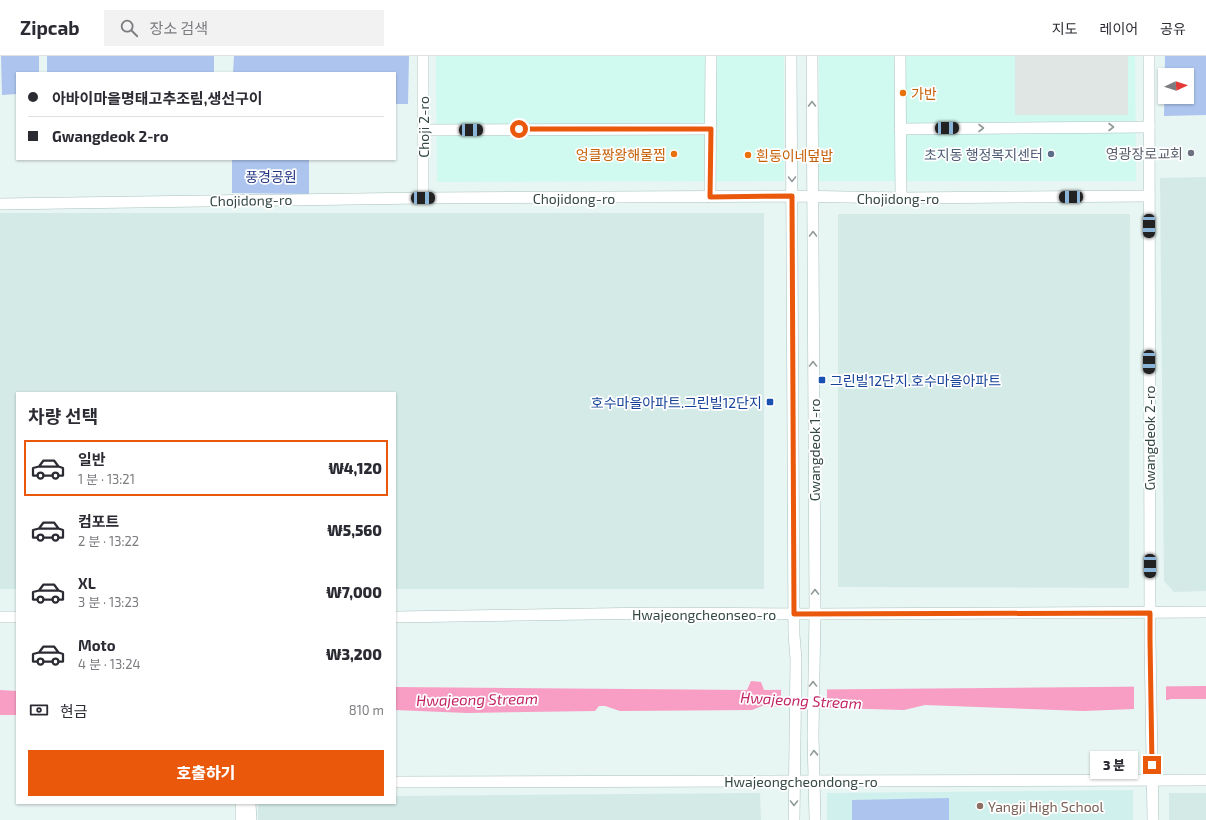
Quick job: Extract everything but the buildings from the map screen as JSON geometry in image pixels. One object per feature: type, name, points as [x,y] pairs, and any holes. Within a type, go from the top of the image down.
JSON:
[{"type":"street","name":"Choji 2-ro","points":[[423,56],[423,198]]},
{"type":"street","points":[[710,197],[711,56]]},
{"type":"street","name":"Gwangdeok 1-ro","points":[[791,56],[794,614],[796,659],[794,820]]},
{"type":"street","name":"Gwangdeok 1-ro","points":[[812,56],[815,614],[813,659],[813,736],[815,820]]},
{"type":"street","points":[[900,56],[901,198]]},
{"type":"street","name":"Gwangdeok 2-ro","points":[[1149,56],[1150,660],[1153,820]]},
{"type":"street","points":[[900,129],[1149,127]]},
{"type":"street","points":[[423,130],[711,129]]},
{"type":"street","name":"Chojidong-ro","points":[[0,204],[423,198],[792,196],[901,198],[1149,196]]},
{"type":"street","name":"Hwajeongcheonseo-ro","points":[[396,617],[656,614],[1206,612]]},
{"type":"street","points":[[0,617],[16,617]]},
{"type":"street","name":"Hwajeongcheondong-ro","points":[[396,782],[1206,780]]},
{"type":"street","points":[[241,804],[241,820]]},
{"type":"street","points":[[250,804],[251,820]]},
{"type":"shaded area","points":[[436,56],[784,56],[784,181],[437,182]]},
{"type":"shaded area","points":[[819,56],[1135,56],[1136,181],[819,181]]},
{"type":"shaded area","points":[[1015,56],[1128,56],[1128,115],[1015,115]]},
{"type":"shaded area","points":[[1206,177],[1206,591],[1174,592],[1164,581],[1160,178]]},
{"type":"shaded area","points":[[0,213],[764,213],[764,589],[396,589],[396,392],[16,392],[16,589],[0,589]]},
{"type":"shaded area","points":[[838,214],[1130,214],[1129,588],[838,587]]},
{"type":"shaded area","name":"Yangji High School","points":[[1133,790],[1133,820],[827,820],[827,793]]},
{"type":"shaded area","points":[[760,793],[761,820],[258,820],[258,804],[396,804],[396,796]]},
{"type":"shaded area","points":[[1169,793],[1206,793],[1206,820],[1169,820]]},
{"type":"green space","points":[[1,56],[39,56],[39,72],[16,72],[16,94],[2,95]]},
{"type":"green space","points":[[47,56],[214,56],[214,72],[47,72]]},
{"type":"green space","points":[[234,56],[409,56],[408,104],[396,104],[396,72],[233,72]]},
{"type":"green space","points":[[1165,56],[1206,56],[1206,115],[1164,116],[1164,104],[1194,104],[1194,68],[1165,68]]},
{"type":"green space","name":"풍경공원","points":[[232,160],[309,160],[309,194],[232,193]]},
{"type":"green space","points":[[949,798],[949,820],[852,820],[852,800]]},
{"type":"water","name":"Hwajeong Stream","points":[[751,681],[761,682],[764,690],[1206,686],[1206,699],[1171,699],[1134,709],[1083,711],[925,705],[904,710],[762,706],[752,710],[620,711],[605,706],[599,706],[595,711],[467,713],[396,710],[396,687],[747,690]]},
{"type":"water","points":[[0,690],[16,691],[16,715],[0,715]]},
{"type":"pier","points":[[1134,684],[1166,684],[1166,703],[1134,711]]},
{"type":"pier","points":[[781,688],[827,688],[827,710],[781,709]]},
{"type":"place","name":"가반","points":[[903,93]]},
{"type":"place","name":"영광장로교회","points":[[1191,153]]},
{"type":"place","name":"엉클짱왕해물찜","points":[[674,154]]},
{"type":"place","name":"초지동 행정복지센터","points":[[1051,154]]},
{"type":"place","name":"흰둥이네덮밥","points":[[748,155]]},
{"type":"place","name":"그린빌12단지.호수마을아파트","points":[[822,380]]},
{"type":"place","name":"호수마을아파트.그린빌12단지","points":[[770,402]]},
{"type":"place","name":"Yangji High School","points":[[980,806]]},
{"type":"route","points":[[519,129],[711,129],[710,197],[792,196],[794,614],[1150,613],[1152,765]]}]
